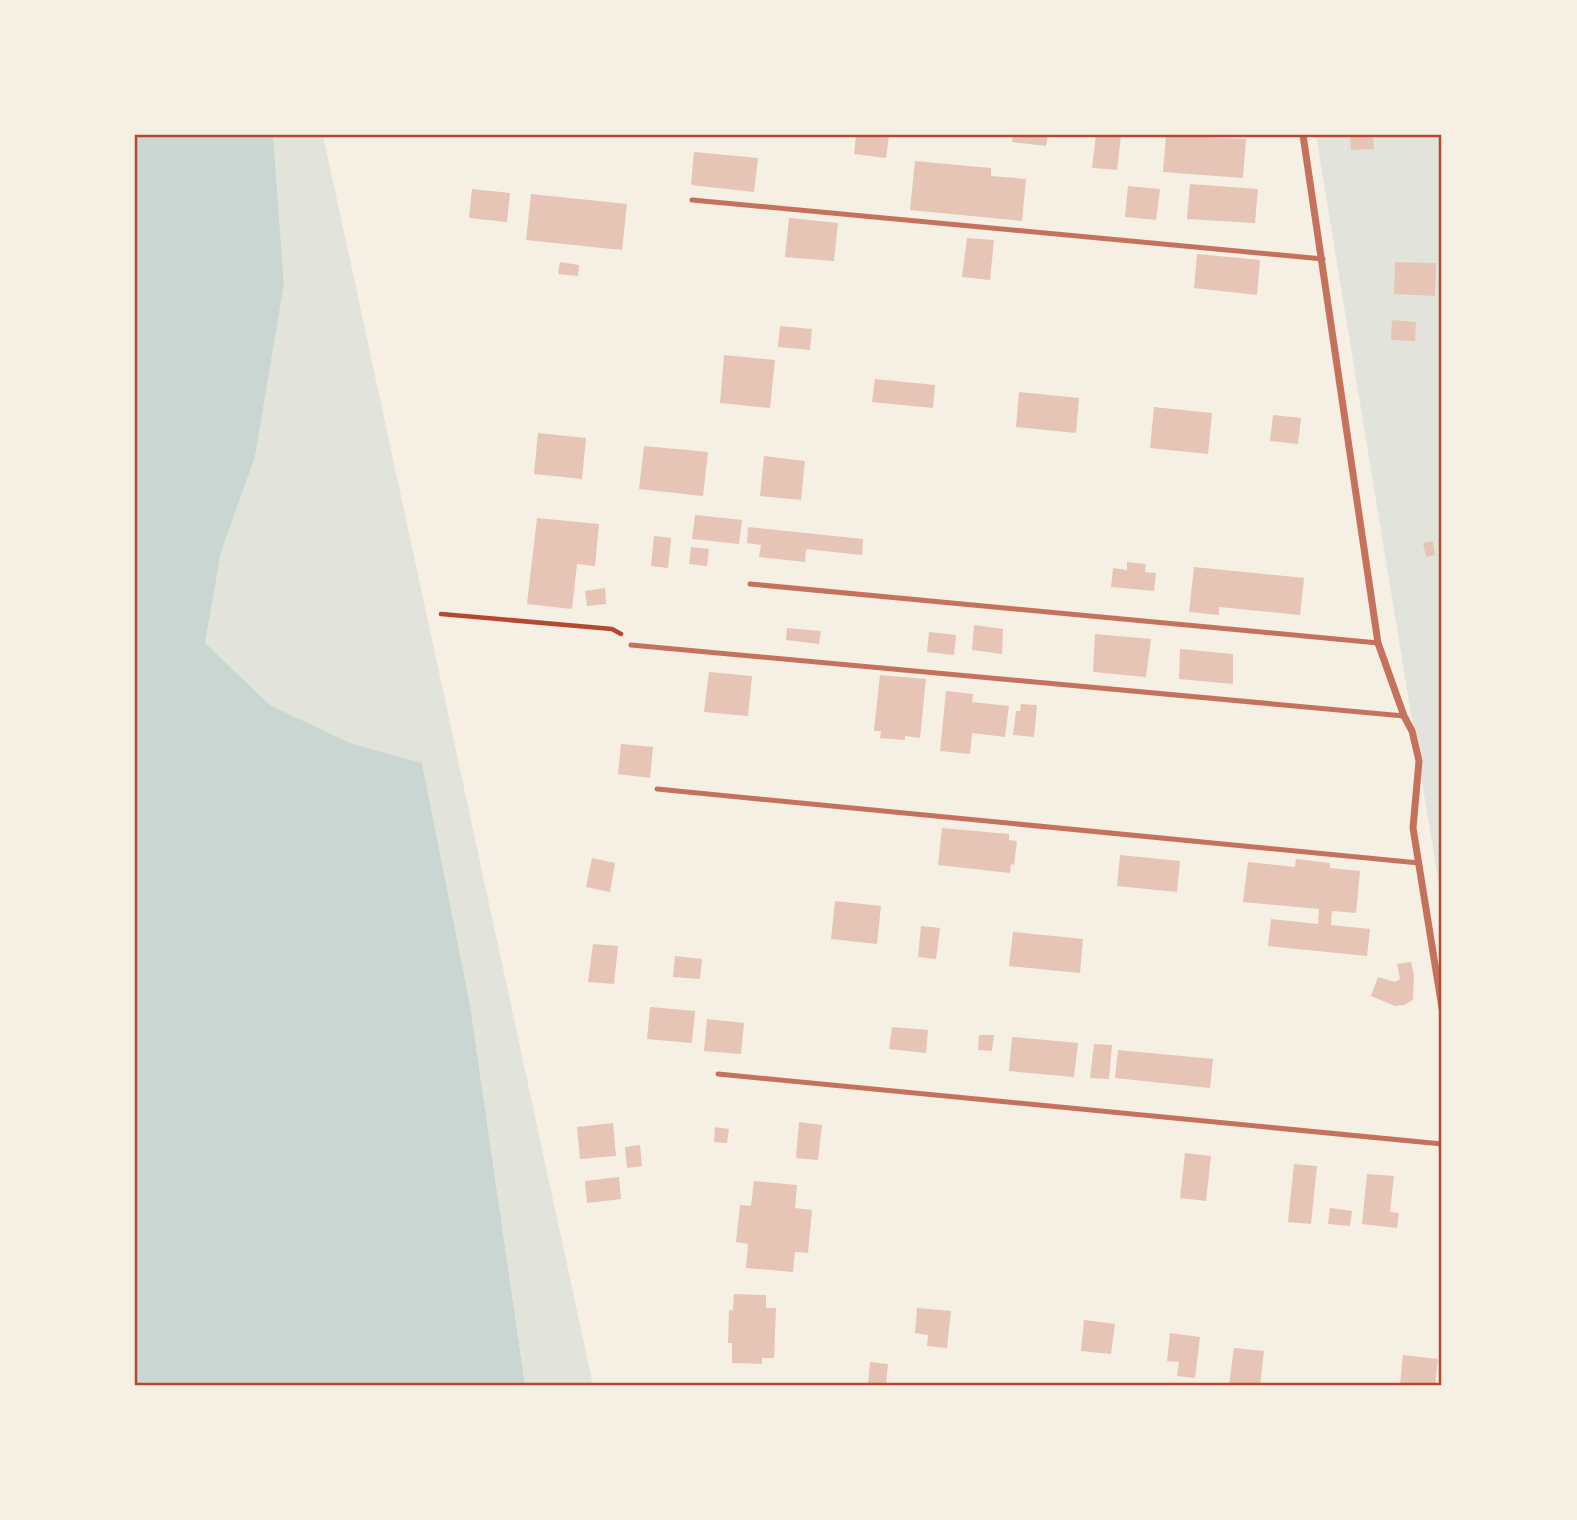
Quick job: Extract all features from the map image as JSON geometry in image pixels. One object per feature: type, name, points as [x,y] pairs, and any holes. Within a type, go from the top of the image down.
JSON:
[{"type":"street","points":[[1303,135],[1378,643],[1412,731],[1419,761],[1413,828],[1442,1008]]},
{"type":"lane","points":[[692,200],[1323,260]]},
{"type":"lane","points":[[750,584],[1378,643]]},
{"type":"lane","points":[[631,645],[1404,716]]},
{"type":"lane","points":[[657,789],[1419,863]]},
{"type":"lane","points":[[718,1074],[1442,1144]]},
{"type":"path","points":[[441,614],[612,629],[631,645]]},
{"type":"shaded area","points":[[135,135],[273,135],[284,284],[255,457],[221,552],[205,643],[270,705],[350,743],[422,763],[470,1005],[525,1385],[135,1385]]},
{"type":"shaded area","points":[[273,135],[323,135],[593,1385],[525,1385],[470,1005],[422,763],[350,743],[270,705],[205,643],[221,552],[255,457],[284,284]]},
{"type":"shaded area","points":[[1316,135],[1442,135],[1442,903]]},
{"type":"building","points":[[856,135],[889,135],[886,158],[854,154]]},
{"type":"building","points":[[1013,135],[1048,135],[1046,146],[1012,142]]},
{"type":"building","points":[[1096,135],[1121,135],[1117,170],[1092,168]]},
{"type":"building","points":[[1166,135],[1246,139],[1243,178],[1163,172]]},
{"type":"building","points":[[1350,135],[1373,135],[1374,149],[1351,150]]},
{"type":"building","points":[[694,152],[758,158],[754,192],[691,185]]},
{"type":"building","points":[[915,161],[991,168],[991,176],[1026,179],[1022,221],[910,210]]},
{"type":"building","points":[[1190,184],[1258,189],[1255,223],[1187,219]]},
{"type":"building","points":[[1128,186],[1160,189],[1156,220],[1125,217]]},
{"type":"building","points":[[472,189],[510,193],[507,222],[469,218]]},
{"type":"building","points":[[531,194],[627,204],[622,250],[526,240]]},
{"type":"building","points":[[789,218],[838,223],[834,261],[785,257]]},
{"type":"building","points":[[967,238],[994,240],[990,280],[962,277]]},
{"type":"building","points":[[1197,254],[1260,260],[1257,295],[1194,288]]},
{"type":"building","points":[[560,262],[579,265],[578,276],[558,274]]},
{"type":"building","points":[[1395,262],[1436,263],[1435,296],[1394,294]]},
{"type":"building","points":[[1392,320],[1416,322],[1415,341],[1391,340]]},
{"type":"building","points":[[780,326],[812,329],[810,350],[778,347]]},
{"type":"building","points":[[724,355],[775,360],[770,408],[720,403]]},
{"type":"building","points":[[875,379],[935,385],[933,408],[872,402]]},
{"type":"building","points":[[1019,392],[1079,398],[1076,433],[1016,427]]},
{"type":"building","points":[[1154,407],[1212,413],[1208,454],[1150,448]]},
{"type":"building","points":[[1273,415],[1301,418],[1298,444],[1270,441]]},
{"type":"building","points":[[538,433],[586,438],[582,479],[534,474]]},
{"type":"building","points":[[644,446],[708,452],[703,496],[639,489]]},
{"type":"building","points":[[764,456],[805,461],[801,500],[760,496]]},
{"type":"building","points":[[695,515],[742,520],[739,544],[692,539]]},
{"type":"building","points":[[537,518],[599,524],[595,566],[577,564],[572,609],[527,604]]},
{"type":"building","points":[[748,527],[863,539],[862,555],[806,549],[805,562],[759,557],[761,545],[747,543]]},
{"type":"building","points":[[654,536],[671,538],[668,568],[651,566]]},
{"type":"building","points":[[1433,541],[1435,555],[1426,557],[1423,543]]},
{"type":"building","points":[[691,547],[709,549],[707,566],[689,564]]},
{"type":"building","points":[[1127,562],[1146,564],[1145,572],[1156,573],[1154,591],[1111,587],[1113,568],[1127,570]]},
{"type":"building","points":[[1194,567],[1304,578],[1300,615],[1219,607],[1219,615],[1189,612]]},
{"type":"building","points":[[605,588],[606,604],[587,606],[585,591]]},
{"type":"building","points":[[974,625],[1003,629],[1002,654],[972,650]]},
{"type":"building","points":[[787,628],[821,631],[819,644],[786,640]]},
{"type":"building","points":[[929,632],[956,635],[954,655],[927,652]]},
{"type":"building","points":[[1095,634],[1151,639],[1146,677],[1093,672]]},
{"type":"building","points":[[1180,649],[1233,654],[1233,684],[1179,679]]},
{"type":"building","points":[[709,672],[752,676],[748,716],[704,712]]},
{"type":"building","points":[[880,675],[926,679],[920,738],[880,738],[881,731],[874,731]]},
{"type":"building","points":[[946,691],[973,694],[972,702],[1009,706],[1005,737],[972,733],[970,754],[940,751]]},
{"type":"building","points":[[1021,704],[1037,705],[1034,737],[1013,735],[1016,711],[1020,711]]},
{"type":"building","points":[[621,744],[653,747],[650,778],[618,774]]},
{"type":"building","points":[[942,828],[1009,834],[1009,840],[1017,841],[1014,865],[1011,864],[1010,873],[938,865]]},
{"type":"building","points":[[1120,855],[1180,861],[1177,892],[1117,886]]},
{"type":"building","points":[[592,858],[615,863],[610,892],[586,887]]},
{"type":"building","points":[[1296,859],[1330,863],[1330,868],[1360,871],[1356,913],[1332,911],[1331,925],[1370,929],[1367,956],[1268,946],[1271,919],[1318,924],[1319,909],[1243,902],[1248,862],[1295,867]]},
{"type":"building","points":[[835,901],[881,906],[877,944],[831,939]]},
{"type":"building","points":[[921,926],[940,928],[936,959],[918,957]]},
{"type":"building","points":[[1013,932],[1083,939],[1080,973],[1009,966]]},
{"type":"building","points":[[593,944],[618,946],[614,984],[588,982]]},
{"type":"building","points":[[675,956],[702,959],[700,979],[673,977]]},
{"type":"building","points":[[1411,962],[1414,975],[1413,1000],[1395,1006],[1371,996],[1378,977],[1395,982],[1400,979],[1397,964]]},
{"type":"building","points":[[650,1007],[695,1011],[692,1043],[647,1039]]},
{"type":"building","points":[[707,1019],[744,1023],[741,1054],[704,1051]]},
{"type":"building","points":[[892,1027],[928,1030],[926,1053],[889,1049]]},
{"type":"building","points":[[979,1035],[994,1035],[992,1051],[978,1050]]},
{"type":"building","points":[[1012,1037],[1078,1043],[1074,1077],[1009,1071]]},
{"type":"building","points":[[1094,1044],[1112,1045],[1109,1079],[1090,1078]]},
{"type":"building","points":[[1118,1050],[1213,1059],[1210,1088],[1115,1078]]},
{"type":"building","points":[[799,1122],[822,1125],[818,1160],[796,1158]]},
{"type":"building","points":[[613,1123],[616,1156],[580,1159],[577,1127]]},
{"type":"building","points":[[715,1127],[729,1129],[727,1143],[714,1142]]},
{"type":"building","points":[[640,1145],[642,1166],[627,1168],[625,1147]]},
{"type":"building","points":[[1185,1153],[1211,1156],[1206,1201],[1180,1198]]},
{"type":"building","points":[[1294,1164],[1317,1166],[1311,1224],[1288,1222]]},
{"type":"building","points":[[1367,1174],[1394,1176],[1390,1212],[1399,1213],[1397,1228],[1362,1224]]},
{"type":"building","points":[[619,1177],[621,1199],[587,1203],[585,1181]]},
{"type":"building","points":[[754,1181],[797,1185],[795,1208],[812,1210],[808,1253],[795,1252],[793,1272],[746,1268],[748,1244],[736,1242],[740,1205],[751,1206]]},
{"type":"building","points":[[1330,1208],[1352,1211],[1350,1226],[1328,1224]]},
{"type":"building","points":[[734,1294],[766,1295],[766,1308],[776,1308],[774,1358],[762,1358],[762,1364],[732,1363],[732,1343],[728,1343],[729,1310],[733,1310]]},
{"type":"building","points":[[917,1308],[951,1311],[947,1348],[927,1346],[928,1335],[915,1333]]},
{"type":"building","points":[[1084,1320],[1115,1324],[1111,1354],[1081,1351]]},
{"type":"building","points":[[1170,1333],[1200,1337],[1195,1378],[1177,1376],[1179,1362],[1167,1361]]},
{"type":"building","points":[[1234,1348],[1264,1351],[1260,1385],[1229,1385]]},
{"type":"building","points":[[1403,1355],[1438,1359],[1435,1385],[1400,1385]]},
{"type":"building","points":[[870,1362],[888,1364],[886,1385],[868,1385]]}]
